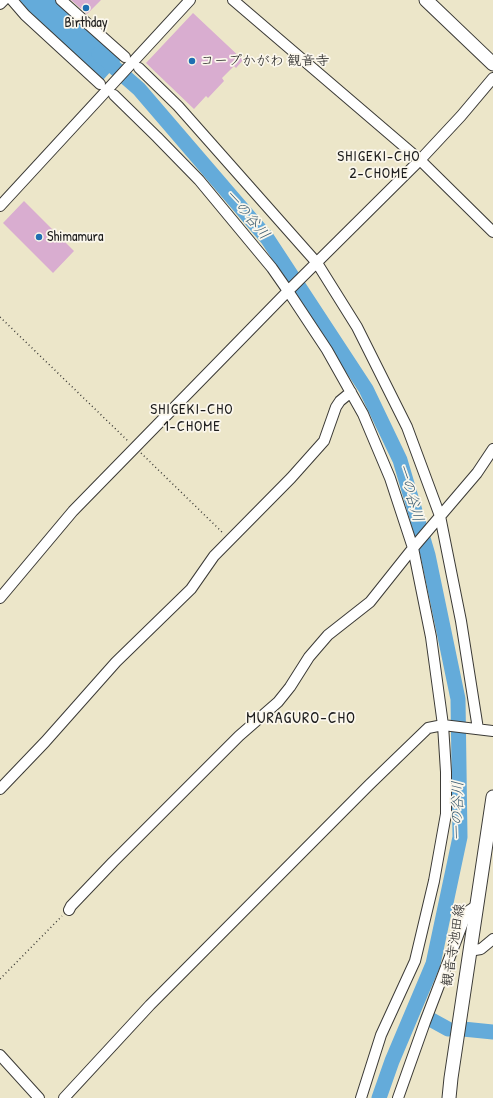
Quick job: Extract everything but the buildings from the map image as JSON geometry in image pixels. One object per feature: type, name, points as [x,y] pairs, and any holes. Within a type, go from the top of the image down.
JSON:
[{"type":"main road","points":[[426,0],[493,64]]},
{"type":"main road","name":"観音寺池田線","points":[[450,1098],[452,1070],[469,951],[493,797]]},
{"type":"street","points":[[0,4],[4,0]]},
{"type":"street","points":[[12,0],[25,15],[158,137],[199,180],[272,268],[327,350],[363,414],[390,478],[413,548],[431,637],[442,725],[446,772],[446,807],[434,881],[415,961],[381,1035],[360,1098]]},
{"type":"street","points":[[61,0],[132,62],[178,106],[317,263],[357,327],[407,428],[440,516],[461,621],[478,729]]},
{"type":"street","points":[[0,207],[190,0]]},
{"type":"street","points":[[233,0],[420,160],[493,232]]},
{"type":"street","points":[[0,598],[73,511],[288,291],[420,160],[461,116],[493,78]]},
{"type":"street","points":[[0,789],[45,742],[116,662],[191,589],[214,556],[291,478],[324,441],[336,407],[350,392]]},
{"type":"street","points":[[69,910],[71,906],[113,862],[240,736],[278,702],[290,687],[309,656],[328,635],[370,602],[413,548],[477,473],[493,449]]},
{"type":"street","points":[[64,1098],[150,1005],[369,785],[428,728],[442,725],[493,731]]},
{"type":"street","points":[[398,1098],[467,912],[476,906]]},
{"type":"street","points":[[469,951],[481,949],[493,939]]},
{"type":"street","points":[[0,1055],[39,1098]]},
{"type":"path","points":[[0,317],[230,540]]},
{"type":"path","points":[[0,979],[48,929],[69,910]]},
{"type":"water","points":[[17,0],[58,0],[123,58],[103,80],[22,7]]},
{"type":"waterway","name":"一の谷川","points":[[99,54],[139,89],[267,238],[366,389],[400,460],[428,555],[458,699],[460,837],[433,964],[392,1061],[379,1098]]},
{"type":"waterway","points":[[428,1018],[448,1029]]},
{"type":"waterway","points":[[463,1029],[493,1032]]},
{"type":"place","name":"Birthday","points":[[86,8]]},
{"type":"place","name":"コープかがわ 観音寺","points":[[192,61]]},
{"type":"place","name":"Shimamura","points":[[39,237]]},
{"type":"district","name":"SHIGEKI-CHO 2-CHOME","points":[[379,166]]},
{"type":"district","name":"SHIGEKI-CHO 1-CHOME","points":[[192,418]]},
{"type":"district","name":"MURAGURO-CHO","points":[[301,719]]}]
